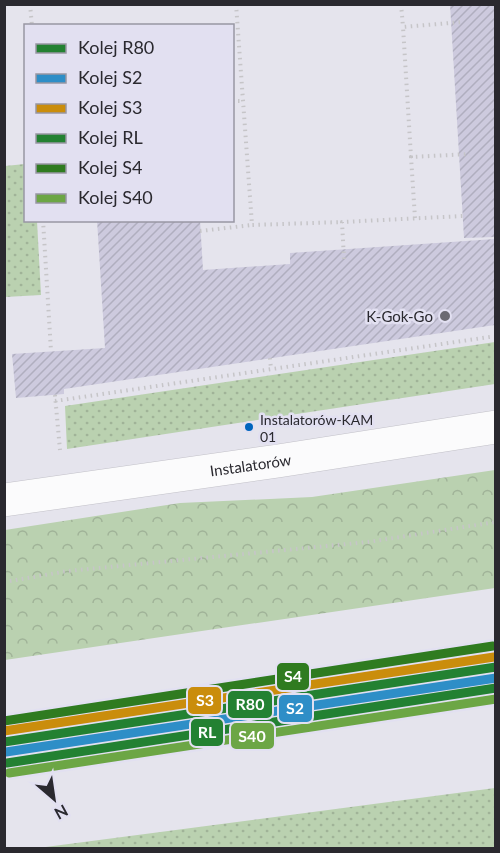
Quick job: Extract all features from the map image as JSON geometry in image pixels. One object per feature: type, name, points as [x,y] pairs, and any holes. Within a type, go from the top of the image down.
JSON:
[{"type":"street","name":"Instalatorów","points":[[4,500],[495,428]]},
{"type":"path","points":[[30,4],[32,24]]},
{"type":"path","points":[[236,4],[252,225]]},
{"type":"path","points":[[401,4],[415,218]]},
{"type":"path","points":[[402,27],[462,22]]},
{"type":"path","points":[[234,101],[243,101]]},
{"type":"path","points":[[411,158],[470,154]]},
{"type":"path","points":[[200,231],[252,225],[463,216]]},
{"type":"path","points":[[43,222],[51,351]]},
{"type":"path","points":[[342,222],[344,259]]},
{"type":"path","points":[[55,401],[495,336]]},
{"type":"path","points":[[270,358],[271,369]]},
{"type":"path","points":[[55,395],[60,460]]},
{"type":"path","points":[[4,582],[68,571],[368,542],[495,522]]},
{"type":"green space","points":[[24,164],[24,222],[37,222],[41,295],[5,297],[5,166]]},
{"type":"green space","points":[[495,342],[495,384],[67,449],[65,406]]},
{"type":"green space","points":[[495,470],[495,588],[5,660],[5,530],[180,503],[312,497]]},
{"type":"green space","points":[[495,788],[495,848],[38,848]]},
{"type":"building","points":[[450,4],[495,4],[495,237],[464,238]]},
{"type":"building","points":[[97,222],[200,222],[203,270],[290,264],[290,253],[495,239],[495,325],[64,389],[64,394],[16,398],[12,354],[105,348]]},
{"type":"rail line","name":"S4","points":[[4,721],[493,646]]},
{"type":"rail line","name":"S3","points":[[4,731],[494,657]]},
{"type":"rail line","name":"R80","points":[[4,742],[496,667]]},
{"type":"rail line","name":"S2","points":[[6,752],[496,678]]},
{"type":"rail line","name":"RL","points":[[7,763],[496,688]]},
{"type":"rail line","name":"S40","points":[[9,773],[496,699]]},
{"type":"place","name":"K-Gok-Go","points":[[445,316]]},
{"type":"place","name":"Instalatorów-KAM 01","points":[[249,427]]}]
